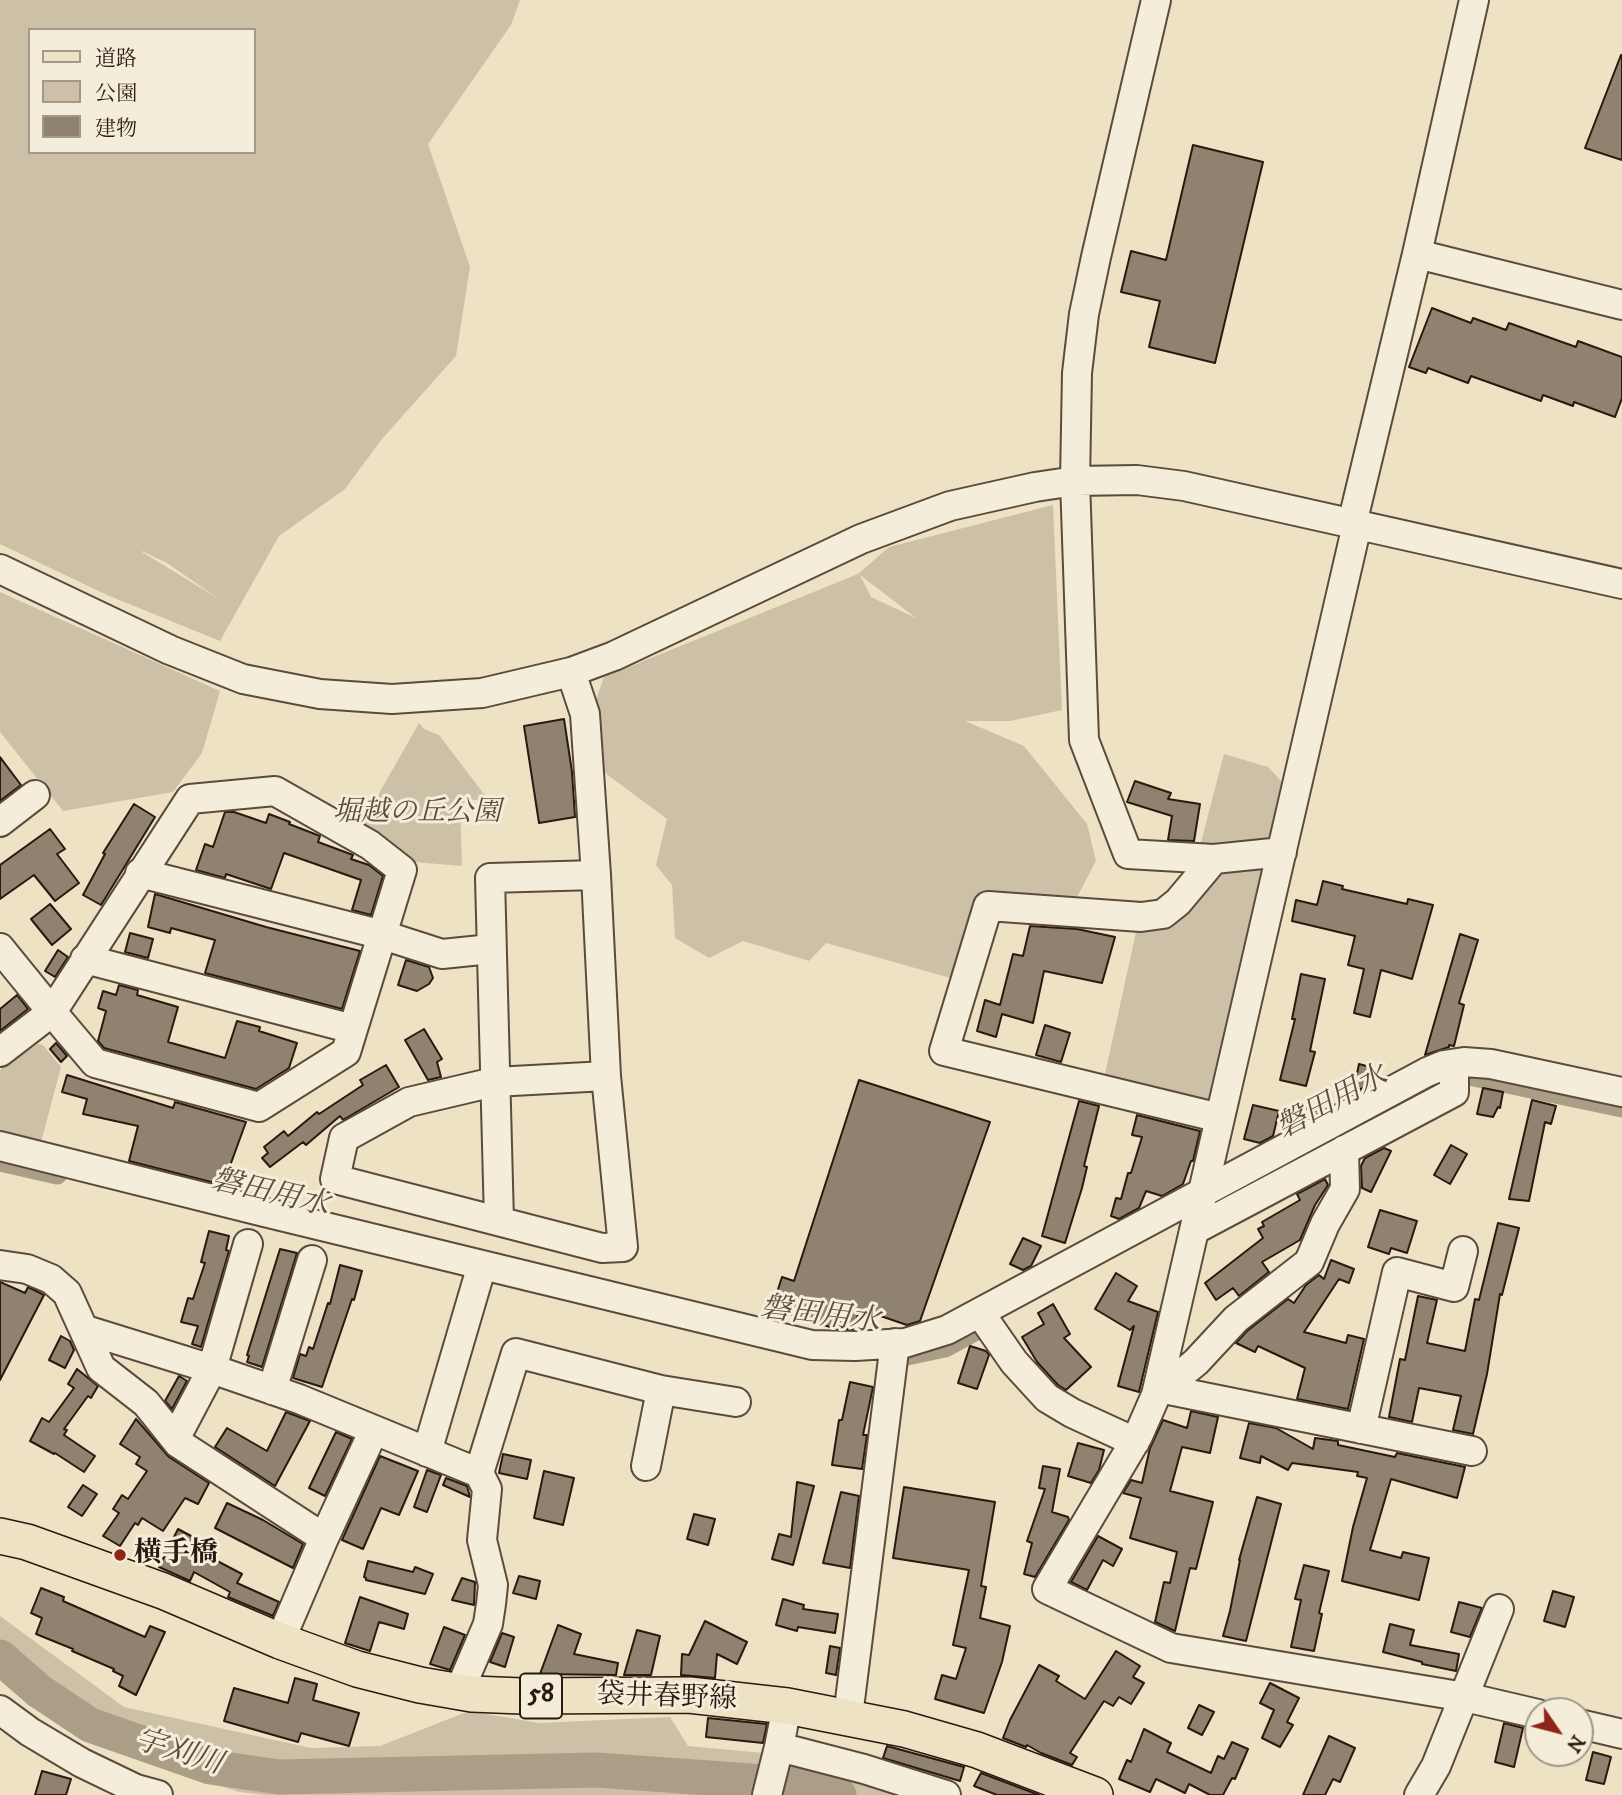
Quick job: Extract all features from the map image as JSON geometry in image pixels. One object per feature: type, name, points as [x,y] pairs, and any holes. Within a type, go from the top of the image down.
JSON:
[{"type":"main road","name":"袋井春野線","points":[[0,1536],[27,1542],[163,1591],[280,1642],[357,1669],[420,1685],[460,1692],[522,1696],[690,1695],[848,1716],[977,1750],[1095,1795]]},
{"type":"street","points":[[1156,0],[1084,314],[1077,373],[1074,481],[1084,740],[1128,854],[1214,859],[1282,852]]},
{"type":"street","points":[[1474,0],[1194,1230],[1160,1392],[1135,1441],[1047,1589],[1171,1648],[1465,1697],[1524,1711]]},
{"type":"street","points":[[1417,254],[1622,305]]},
{"type":"street","points":[[0,569],[170,650],[243,679],[320,694],[393,699],[482,693],[570,672],[614,656],[861,539],[950,506],[1074,481],[1137,480],[1184,486],[1622,584]]},
{"type":"street","points":[[570,672],[585,714],[606,1076],[623,1247],[602,1248],[335,1180],[344,1138],[409,1102],[495,1082],[606,1076]]},
{"type":"street","points":[[0,948],[52,1012],[95,1063],[258,1107],[346,1052],[402,870],[370,845],[275,791],[190,799],[52,1012],[0,1052]]},
{"type":"street","points":[[0,822],[34,795]]},
{"type":"street","points":[[1214,859],[1178,902],[1163,914],[1141,917],[988,906],[944,1051],[1220,1118]]},
{"type":"street","points":[[140,873],[383,935],[442,954],[491,949]]},
{"type":"street","points":[[499,1221],[489,878],[596,875]]},
{"type":"street","points":[[85,959],[353,1029]]},
{"type":"street","points":[[0,1146],[812,1345],[855,1346],[905,1343],[947,1330],[1427,1072],[1454,1063],[1492,1064],[1622,1092]]},
{"type":"street","points":[[1194,1230],[1454,1092],[1454,1063]]},
{"type":"street","points":[[1160,1392],[1196,1363],[1236,1319],[1309,1262],[1325,1224],[1345,1189],[1344,1150]]},
{"type":"street","points":[[175,1439],[212,1369],[247,1244]]},
{"type":"street","points":[[1361,1429],[1397,1272],[1454,1287],[1463,1251]]},
{"type":"street","points":[[272,1390],[312,1260]]},
{"type":"street","points":[[0,1265],[27,1269],[51,1279],[67,1293],[101,1368],[146,1403],[175,1439],[324,1538]]},
{"type":"street","points":[[427,1451],[482,1265]]},
{"type":"street","points":[[980,1313],[1014,1362],[1047,1398],[1072,1413],[1135,1441]]},
{"type":"street","points":[[86,1330],[272,1390],[479,1473],[487,1489],[482,1540],[493,1585],[488,1624],[460,1692]]},
{"type":"street","points":[[848,1716],[895,1343]]},
{"type":"street","points":[[479,1473],[516,1353],[661,1390],[736,1402]]},
{"type":"street","points":[[646,1466],[661,1390]]},
{"type":"street","points":[[1160,1392],[1472,1451]]},
{"type":"street","points":[[280,1642],[374,1430]]},
{"type":"street","points":[[1419,1795],[1436,1766],[1499,1609]]},
{"type":"street","points":[[767,1795],[786,1706]]},
{"type":"street","points":[[0,1710],[30,1732],[82,1763],[136,1789],[158,1795]]},
{"type":"street","points":[[1594,1727],[1622,1734]]},
{"type":"street","points":[[779,1747],[864,1769],[946,1795]]},
{"type":"green space","points":[[0,0],[520,0],[511,25],[428,144],[470,267],[456,356],[382,439],[345,489],[279,536],[220,641],[107,595],[0,544]],"holes":[[[142,551],[167,563],[219,599]]]},
{"type":"green space","points":[[1053,505],[1062,710],[1010,721],[965,721],[1024,746],[1087,824],[1096,861],[1076,899],[980,910],[965,982],[826,943],[809,961],[743,941],[709,958],[675,938],[672,885],[656,865],[667,819],[597,767],[595,703],[604,677],[858,574],[889,547]],"holes":[[[860,575],[916,618],[871,597]]]},
{"type":"green space","points":[[0,592],[220,691],[202,753],[173,792],[63,811],[0,732]]},
{"type":"green space","name":"堀越の丘公園","points":[[419,723],[424,729],[439,735],[490,802],[467,799],[460,807],[462,866],[414,862],[360,827]]},
{"type":"green space","points":[[1224,754],[1268,767],[1288,788],[1272,846],[1200,846]]},
{"type":"green space","points":[[1268,865],[1211,1109],[1103,1083],[1136,932],[1184,911],[1216,869]]},
{"type":"green space","points":[[38,1044],[43,1045],[61,1067],[41,1142],[0,1133],[0,1070]]},
{"type":"green space","points":[[0,1616],[124,1707],[311,1748],[380,1746],[469,1711],[539,1723],[670,1717],[688,1746],[786,1755],[933,1795],[266,1795],[239,1792],[107,1749],[0,1680]]},
{"type":"building","points":[[1622,56],[1622,160],[1585,148]]},
{"type":"building","points":[[1193,145],[1263,162],[1215,363],[1149,347],[1160,301],[1121,292],[1131,251],[1166,260]]},
{"type":"building","points":[[1432,308],[1471,323],[1473,318],[1506,330],[1509,323],[1576,347],[1578,341],[1622,357],[1622,398],[1615,417],[1574,402],[1573,406],[1543,395],[1541,401],[1471,376],[1468,383],[1428,368],[1426,373],[1409,367]]},
{"type":"building","points":[[564,719],[575,817],[539,823],[524,726]]},
{"type":"building","points":[[0,757],[21,785],[0,801]]},
{"type":"building","points":[[1135,781],[1171,793],[1168,799],[1200,804],[1194,841],[1168,840],[1172,816],[1127,802]]},
{"type":"building","points":[[134,804],[155,817],[101,905],[83,895],[105,854],[103,853]]},
{"type":"building","points":[[225,812],[234,812],[266,823],[269,814],[320,836],[318,842],[353,855],[351,859],[369,865],[383,876],[371,915],[352,910],[361,880],[284,853],[271,889],[226,874],[225,878],[196,870],[205,844],[213,847]]},
{"type":"building","points":[[50,829],[65,849],[57,854],[79,883],[55,901],[34,875],[0,899],[0,865]]},
{"type":"building","points":[[1323,881],[1343,886],[1342,889],[1407,904],[1408,899],[1433,905],[1412,979],[1381,970],[1370,1017],[1354,1013],[1364,969],[1348,965],[1355,936],[1292,921],[1296,900],[1317,905]]},
{"type":"building","points":[[155,894],[360,951],[342,1009],[205,973],[215,940],[171,928],[170,933],[148,927]]},
{"type":"building","points":[[50,904],[71,929],[52,945],[31,919]]},
{"type":"building","points":[[1030,926],[1077,929],[1115,937],[1102,983],[1044,971],[1033,1023],[1002,1014],[996,1037],[977,1031],[985,1000],[1000,1005],[1013,954],[1023,956]]},
{"type":"building","points":[[130,933],[153,939],[148,958],[125,952]]},
{"type":"building","points":[[1460,934],[1478,940],[1459,1003],[1464,1005],[1454,1046],[1449,1045],[1425,1055]]},
{"type":"building","points":[[58,950],[68,957],[55,977],[45,971]]},
{"type":"building","points":[[406,960],[429,967],[433,978],[429,984],[417,991],[398,985]]},
{"type":"building","points":[[1301,974],[1325,979],[1310,1051],[1315,1052],[1306,1086],[1280,1080],[1295,1019],[1292,1019]]},
{"type":"building","points":[[119,985],[138,990],[137,995],[178,1007],[168,1042],[225,1058],[237,1021],[260,1027],[259,1031],[297,1043],[289,1068],[256,1089],[104,1048],[98,1041],[106,1011],[98,1008],[103,991],[116,995]]},
{"type":"building","points":[[17,995],[28,1009],[0,1031],[0,1009]]},
{"type":"building","points":[[1045,1025],[1070,1033],[1061,1062],[1036,1055]]},
{"type":"building","points":[[424,1029],[442,1059],[437,1062],[441,1077],[428,1080],[405,1040]]},
{"type":"building","points":[[56,1043],[67,1056],[61,1062],[50,1049]]},
{"type":"building","points":[[1359,1064],[1374,1068],[1370,1084],[1359,1090],[1354,1088]]},
{"type":"building","points":[[386,1065],[399,1087],[343,1120],[340,1116],[306,1145],[303,1142],[270,1167],[262,1158],[268,1153],[264,1147],[284,1131],[288,1136],[317,1112],[319,1114],[363,1085],[360,1080]]},
{"type":"building","points":[[67,1075],[173,1108],[175,1102],[246,1122],[223,1185],[129,1161],[138,1126],[83,1114],[87,1099],[62,1092]]},
{"type":"building","points":[[859,1080],[990,1122],[920,1321],[907,1325],[860,1309],[853,1329],[836,1329],[772,1308],[782,1277],[794,1281]]},
{"type":"building","points":[[1483,1088],[1503,1092],[1500,1108],[1498,1107],[1493,1117],[1477,1114]]},
{"type":"building","points":[[1532,1100],[1556,1106],[1551,1124],[1545,1122],[1529,1201],[1509,1199]]},
{"type":"building","points":[[1079,1101],[1099,1106],[1084,1166],[1087,1167],[1082,1188],[1065,1243],[1042,1236]]},
{"type":"building","points":[[1253,1105],[1279,1111],[1273,1136],[1260,1143],[1244,1139]]},
{"type":"building","points":[[1299,1105],[1316,1110],[1293,1125]]},
{"type":"building","points":[[1137,1115],[1200,1131],[1193,1161],[1183,1184],[1162,1196],[1146,1191],[1139,1208],[1119,1219],[1111,1216],[1116,1198],[1121,1199],[1142,1137],[1132,1135]]},
{"type":"building","points":[[1451,1145],[1467,1154],[1450,1184],[1434,1175]]},
{"type":"building","points":[[1384,1148],[1391,1151],[1371,1192],[1362,1188],[1361,1166],[1365,1158]]},
{"type":"building","points":[[1325,1179],[1328,1185],[1315,1205],[1300,1240],[1262,1262],[1269,1272],[1239,1296],[1233,1288],[1216,1300],[1205,1283],[1263,1238],[1258,1229],[1264,1226],[1262,1222],[1300,1200],[1297,1194]]},
{"type":"building","points":[[1380,1210],[1417,1221],[1407,1253],[1391,1248],[1389,1254],[1368,1247]]},
{"type":"building","points":[[1498,1223],[1519,1228],[1502,1295],[1500,1294],[1487,1374],[1473,1434],[1453,1430],[1461,1396],[1419,1388],[1412,1422],[1389,1417],[1400,1359],[1405,1360],[1418,1296],[1437,1300],[1427,1343],[1465,1351],[1475,1299],[1479,1300]]},
{"type":"building","points":[[209,1231],[229,1236],[226,1250],[229,1251],[201,1347],[192,1344],[198,1326],[181,1322],[188,1298],[193,1299],[205,1263],[201,1262]]},
{"type":"building","points":[[1023,1238],[1041,1246],[1031,1266],[1023,1270],[1010,1264]]},
{"type":"building","points":[[280,1249],[297,1253],[262,1367],[247,1362],[247,1355]]},
{"type":"building","points":[[1331,1260],[1354,1269],[1349,1283],[1339,1279],[1304,1332],[1346,1343],[1348,1335],[1364,1339],[1348,1409],[1297,1399],[1305,1368],[1258,1346],[1255,1352],[1236,1343],[1288,1299],[1294,1303],[1306,1285],[1319,1275],[1324,1279]]},
{"type":"building","points":[[340,1265],[362,1271],[322,1387],[293,1378],[300,1354],[306,1356],[309,1347],[313,1349],[328,1303],[330,1304]]},
{"type":"building","points":[[1116,1273],[1137,1286],[1128,1301],[1158,1312],[1139,1392],[1118,1386],[1134,1326],[1130,1330],[1095,1309]]},
{"type":"building","points":[[0,1282],[25,1293],[28,1287],[44,1295],[0,1380]]},
{"type":"building","points":[[1053,1304],[1070,1334],[1064,1338],[1091,1367],[1066,1390],[1037,1362],[1022,1337],[1044,1324],[1038,1313]]},
{"type":"building","points":[[61,1336],[70,1341],[74,1350],[65,1368],[49,1360]]},
{"type":"building","points":[[970,1346],[986,1351],[989,1355],[977,1389],[958,1383]]},
{"type":"building","points":[[77,1369],[98,1386],[64,1429],[67,1430],[64,1435],[95,1456],[84,1472],[30,1441],[42,1418],[49,1422],[74,1388],[68,1384]]},
{"type":"building","points":[[179,1376],[187,1381],[172,1409],[165,1401]]},
{"type":"building","points":[[850,1382],[873,1387],[863,1435],[867,1435],[862,1469],[832,1465],[839,1420],[842,1420]]},
{"type":"building","points":[[1191,1411],[1218,1417],[1210,1453],[1182,1447],[1170,1491],[1213,1502],[1196,1569],[1190,1568],[1175,1631],[1155,1622],[1164,1582],[1170,1583],[1177,1552],[1130,1538],[1141,1498],[1123,1493],[1131,1480],[1142,1483],[1150,1448],[1163,1420],[1187,1428]]},
{"type":"building","points":[[286,1412],[310,1421],[275,1486],[215,1447],[227,1428],[267,1451]]},
{"type":"building","points":[[136,1419],[169,1457],[209,1483],[198,1504],[185,1498],[163,1531],[142,1518],[138,1525],[135,1523],[120,1546],[103,1536],[119,1513],[113,1509],[122,1495],[128,1499],[147,1471],[136,1464],[140,1457],[120,1444]]},
{"type":"building","points":[[1249,1423],[1276,1428],[1313,1449],[1315,1438],[1338,1441],[1338,1445],[1395,1457],[1397,1453],[1465,1467],[1457,1498],[1391,1479],[1370,1550],[1401,1558],[1403,1552],[1429,1558],[1419,1600],[1342,1581],[1367,1478],[1357,1476],[1358,1472],[1292,1463],[1288,1470],[1261,1456],[1260,1463],[1240,1458]]},
{"type":"building","points":[[336,1432],[352,1439],[325,1496],[309,1488]]},
{"type":"building","points":[[1078,1443],[1104,1450],[1099,1470],[1091,1483],[1068,1476]]},
{"type":"building","points":[[503,1454],[531,1460],[527,1479],[499,1473]]},
{"type":"building","points":[[380,1456],[418,1471],[399,1515],[381,1508],[363,1549],[342,1540]]},
{"type":"building","points":[[1043,1466],[1060,1469],[1052,1512],[1068,1517],[1069,1520],[1035,1577],[1024,1574],[1032,1543],[1027,1541],[1045,1489],[1039,1488]]},
{"type":"building","points":[[427,1470],[441,1475],[427,1512],[414,1507]]},
{"type":"building","points":[[544,1471],[574,1478],[563,1525],[534,1518]]},
{"type":"building","points":[[446,1478],[467,1486],[470,1497],[443,1485]]},
{"type":"building","points":[[797,1482],[814,1486],[793,1565],[772,1559],[779,1534],[791,1537]]},
{"type":"building","points":[[83,1485],[97,1494],[82,1516],[68,1507]]},
{"type":"building","points":[[904,1487],[995,1502],[981,1586],[986,1587],[980,1618],[1010,1626],[1002,1662],[984,1713],[935,1699],[942,1675],[956,1679],[966,1648],[953,1645],[969,1570],[893,1558]]},
{"type":"building","points":[[841,1492],[859,1496],[850,1568],[823,1563]]},
{"type":"building","points":[[1257,1497],[1281,1504],[1246,1641],[1223,1636],[1239,1560]]},
{"type":"building","points":[[227,1503],[263,1520],[303,1544],[293,1568],[215,1528]]},
{"type":"building","points":[[694,1514],[715,1519],[708,1545],[687,1539]]},
{"type":"building","points":[[178,1529],[208,1545],[204,1554],[242,1574],[237,1583],[279,1602],[273,1616],[228,1597],[230,1592],[194,1572],[190,1581],[159,1567]]},
{"type":"building","points":[[1098,1536],[1122,1549],[1113,1566],[1103,1560],[1087,1590],[1071,1582]]},
{"type":"building","points":[[368,1561],[413,1572],[415,1567],[433,1574],[425,1594],[366,1580],[364,1577]]},
{"type":"building","points":[[1304,1565],[1329,1571],[1314,1651],[1291,1647],[1301,1600],[1295,1599]]},
{"type":"building","points":[[519,1576],[540,1581],[536,1599],[513,1593]]},
{"type":"building","points":[[462,1578],[475,1582],[474,1605],[452,1600]]},
{"type":"building","points":[[41,1588],[64,1597],[63,1601],[145,1637],[150,1626],[165,1632],[136,1695],[119,1686],[123,1676],[113,1671],[114,1669],[36,1634],[42,1618],[31,1613]]},
{"type":"building","points":[[1553,1591],[1574,1597],[1565,1627],[1544,1621]]},
{"type":"building","points":[[360,1597],[408,1614],[404,1629],[379,1622],[370,1651],[345,1643]]},
{"type":"building","points":[[783,1599],[804,1605],[803,1609],[838,1614],[835,1633],[798,1627],[797,1631],[776,1625]]},
{"type":"building","points":[[1459,1602],[1482,1608],[1470,1637],[1451,1632]]},
{"type":"building","points":[[705,1621],[747,1642],[737,1664],[717,1654],[715,1678],[681,1675],[682,1654],[689,1655]]},
{"type":"building","points":[[1390,1624],[1414,1630],[1410,1645],[1459,1654],[1456,1671],[1383,1652]]},
{"type":"building","points":[[558,1625],[581,1634],[574,1654],[618,1663],[616,1675],[540,1674]]},
{"type":"building","points":[[444,1627],[465,1635],[450,1670],[430,1664]]},
{"type":"building","points":[[637,1630],[660,1636],[651,1675],[624,1675]]},
{"type":"building","points":[[502,1633],[514,1637],[505,1667],[490,1662]]},
{"type":"building","points":[[830,1646],[840,1648],[836,1675],[826,1673]]},
{"type":"building","points":[[1116,1651],[1140,1666],[1133,1677],[1144,1683],[1131,1704],[1119,1697],[1113,1706],[1104,1701],[1070,1753],[1077,1757],[1072,1765],[1027,1745],[1026,1747],[1003,1738],[1039,1665],[1059,1676],[1056,1681],[1085,1699]]},
{"type":"building","points":[[295,1678],[317,1684],[313,1700],[359,1713],[349,1746],[301,1733],[298,1742],[224,1721],[234,1688],[288,1703]]},
{"type":"building","points":[[1270,1683],[1299,1698],[1287,1722],[1293,1725],[1280,1747],[1262,1738],[1274,1710],[1260,1703]]},
{"type":"building","points":[[1199,1705],[1214,1712],[1202,1735],[1188,1728]]},
{"type":"building","points":[[708,1718],[767,1724],[763,1743],[706,1737]]},
{"type":"building","points":[[1504,1723],[1523,1728],[1514,1767],[1495,1762]]},
{"type":"building","points":[[1144,1729],[1171,1743],[1167,1752],[1211,1773],[1218,1756],[1224,1759],[1232,1742],[1248,1749],[1235,1779],[1232,1778],[1223,1795],[1210,1795],[1189,1784],[1185,1793],[1156,1779],[1150,1792],[1119,1779],[1127,1760],[1131,1762]]},
{"type":"building","points":[[1329,1736],[1355,1748],[1340,1782],[1333,1779],[1325,1795],[1303,1795]]},
{"type":"building","points":[[887,1746],[964,1767],[960,1781],[883,1758]]},
{"type":"building","points":[[1594,1752],[1611,1757],[1604,1784],[1586,1780],[1589,1767],[1594,1767]]},
{"type":"building","points":[[42,1771],[71,1779],[66,1795],[35,1795]]},
{"type":"building","points":[[981,1773],[1039,1795],[997,1795],[974,1786]]},
{"type":"waterway","name":"磐田用水","points":[[1456,1077],[1469,1075],[1622,1107]]},
{"type":"waterway","name":"磐田用水","points":[[0,1161],[57,1174]]},
{"type":"waterway","name":"磐田用水","points":[[902,1356],[945,1347],[976,1330]]},
{"type":"waterway","name":"宇刈川","points":[[0,1657],[39,1691],[90,1725],[210,1767],[279,1777],[596,1770],[821,1786],[839,1795]]},
{"type":"place","name":"横手橋","points":[[120,1555]]}]
